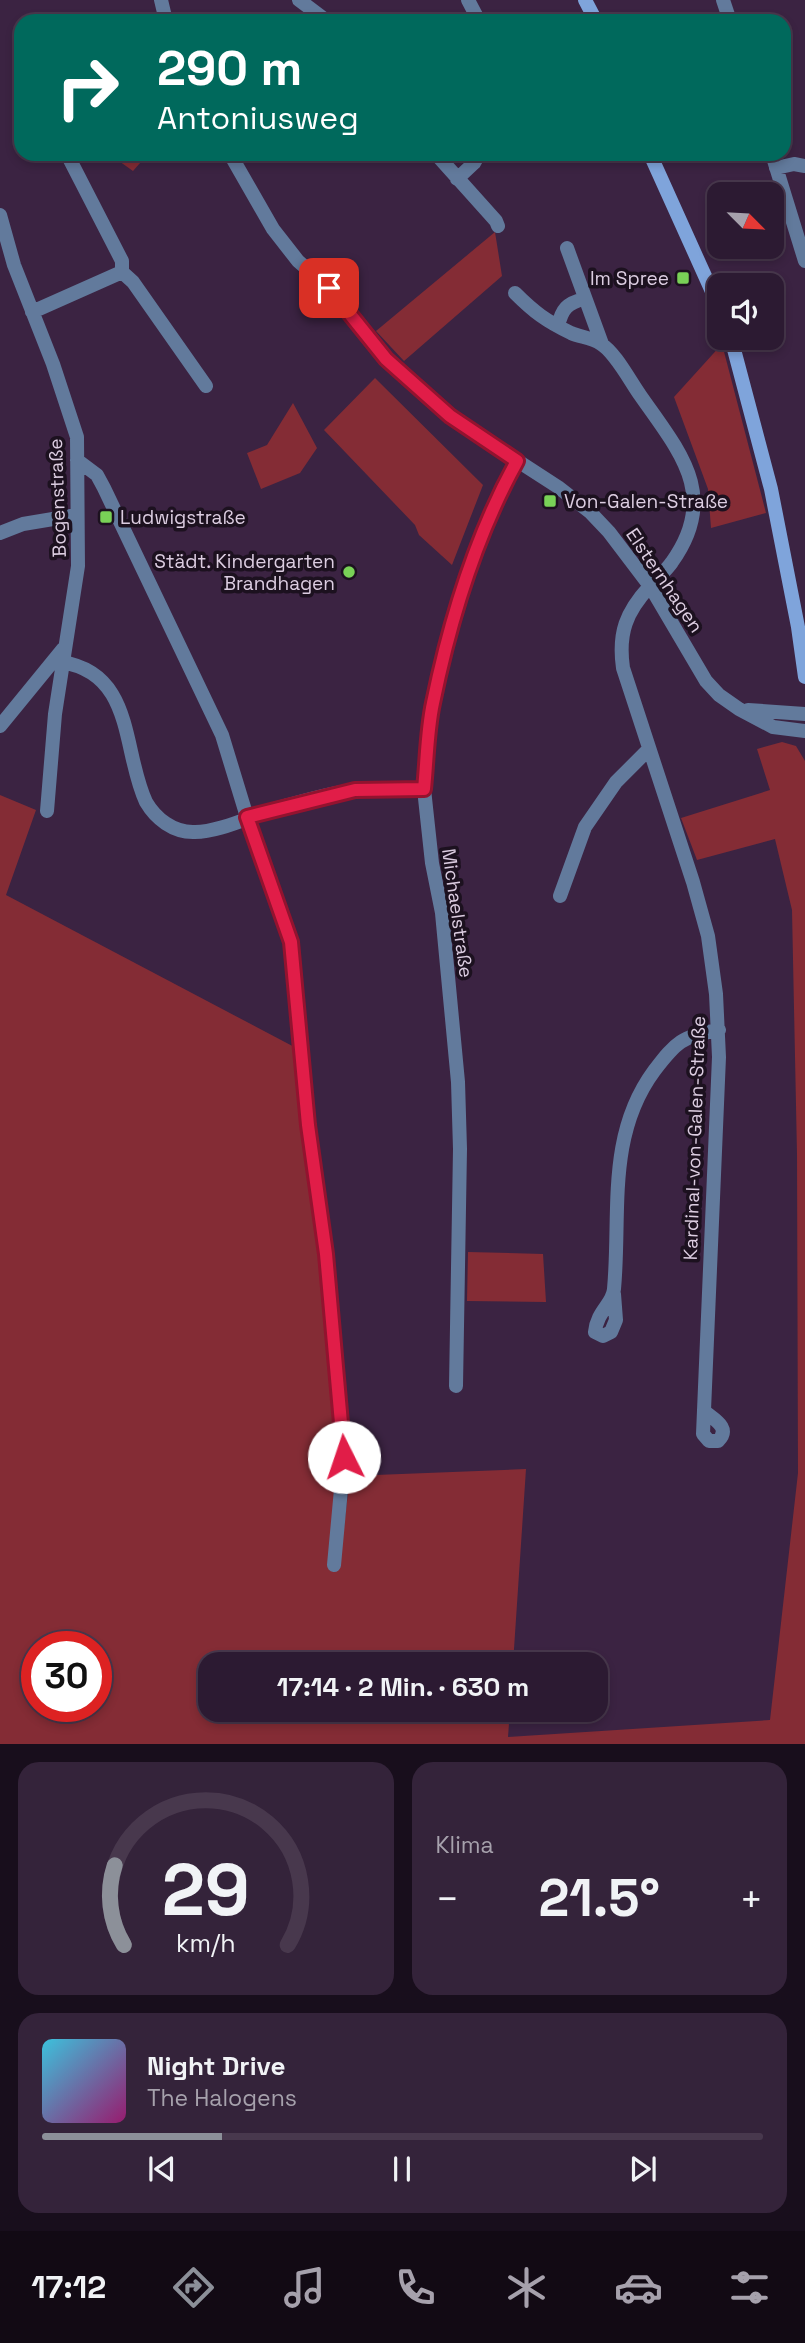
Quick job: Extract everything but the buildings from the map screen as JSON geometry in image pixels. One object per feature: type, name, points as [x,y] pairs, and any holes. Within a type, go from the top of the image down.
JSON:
[{"type":"main road","points":[[653,161],[707,280]]},
{"type":"main road","points":[[734,350],[771,489],[805,677]]},
{"type":"street","points":[[299,0],[318,14]]},
{"type":"street","points":[[71,161],[122,261],[122,272],[133,282],[206,386]]},
{"type":"street","name":"Elsternhagen","points":[[234,161],[273,229],[298,261],[329,288],[386,359],[450,416],[590,512],[626,552],[650,586],[706,681],[719,695],[773,727],[805,731]]},
{"type":"street","points":[[442,161],[498,226]]},
{"type":"street","points":[[457,179],[475,161]]},
{"type":"street","points":[[805,166],[774,161],[805,261]]},
{"type":"street","name":"Bogenstraße","points":[[0,215],[13,265],[53,364],[77,437],[78,566],[63,655],[47,811]]},
{"type":"street","points":[[567,248],[602,344]]},
{"type":"street","points":[[32,312],[122,272]]},
{"type":"street","points":[[515,293],[537,315],[572,334],[602,344]]},
{"type":"street","points":[[558,326],[561,312],[571,302],[584,299]]},
{"type":"street","name":"Kardinal-von-Galen-Straße","points":[[602,344],[617,361],[684,457],[693,484],[694,510],[685,542],[670,565],[641,596],[622,628],[620,647],[623,668],[675,824],[708,936],[715,981],[719,1030],[705,1412]]},
{"type":"street","points":[[77,460],[97,475],[104,488],[222,735],[247,817],[291,942],[308,1125],[326,1254],[344,1457],[334,1565]]},
{"type":"street","name":"Michaelstraße","points":[[456,1386],[460,1149],[458,1082],[442,913],[432,863],[424,789],[432,705],[453,624],[471,565],[497,498],[517,461]]},
{"type":"street","points":[[0,533],[23,524],[77,515]]},
{"type":"street","points":[[63,655],[110,691],[120,708],[142,794],[151,811],[169,825],[192,832],[218,828],[247,817],[355,790],[424,789]]},
{"type":"street","name":"Bogenstraße","points":[[0,726],[63,655]]},
{"type":"street","points":[[739,709],[805,714]]},
{"type":"street","points":[[560,896],[585,827],[616,782],[649,749]]},
{"type":"street","points":[[614,1294],[617,1173],[623,1136],[632,1109],[646,1082],[682,1039],[719,1030]]},
{"type":"shaded area","points":[[119,161],[142,161],[133,171]]},
{"type":"shaded area","points":[[495,232],[502,276],[404,361],[376,331]]},
{"type":"shaded area","points":[[717,350],[724,350],[766,513],[711,528],[708,489],[674,397]]},
{"type":"shaded area","points":[[375,378],[483,485],[452,565],[419,535],[415,525],[324,430]]},
{"type":"shaded area","points":[[293,403],[317,448],[300,473],[261,489],[247,453],[267,445]]},
{"type":"shaded area","points":[[782,742],[796,746],[805,761],[805,1744],[0,1744],[0,795],[36,810],[6,895],[300,1050],[344,1527],[350,1476],[526,1469],[514,1652],[198,1652],[198,1722],[509,1722],[508,1737],[770,1720],[798,1473],[797,1154],[792,910],[775,839],[697,860],[681,818],[770,790],[757,749]]},
{"type":"shaded area","points":[[468,1252],[543,1254],[546,1302],[467,1301]]},
{"type":"place","name":"Im Spree","points":[[683,278]]},
{"type":"place","name":"Von-Galen-Straße","points":[[550,501]]},
{"type":"place","name":"Ludwigstraße","points":[[106,517]]},
{"type":"place","name":"Städt. Kindergarten Brandhagen","points":[[349,572]]},
{"type":"route","points":[[329,288],[386,359],[450,416],[517,461],[497,498],[471,565],[450,635],[432,705],[424,789],[355,790],[247,817],[291,942],[308,1125],[326,1254],[344,1457]]}]
